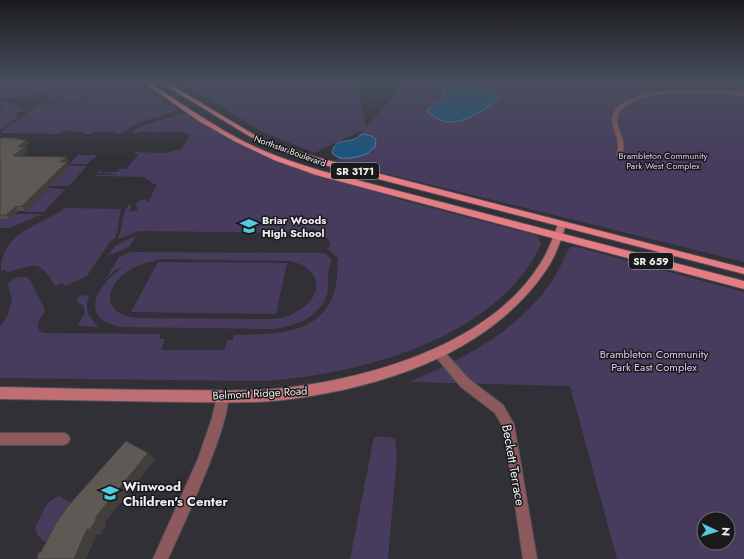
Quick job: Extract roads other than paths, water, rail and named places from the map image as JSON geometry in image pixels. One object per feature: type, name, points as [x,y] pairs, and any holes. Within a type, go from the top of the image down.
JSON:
[{"type":"main road","name":"Northstar Boulevard","points":[[186,108],[236,140],[280,160],[319,173],[558,236]]},
{"type":"main road","name":"Northstar Boulevard","points":[[206,108],[251,135],[291,152],[333,165],[562,224]]},
{"type":"main road","name":"Belmont Ridge Road","points":[[0,393],[223,397],[283,394],[339,385],[370,378],[395,370],[438,352],[475,332],[510,306],[540,273],[550,255],[562,224]]},
{"type":"main road","name":"SR 659","points":[[562,224],[744,271]]},
{"type":"main road","name":"SR 659","points":[[558,236],[744,285]]},
{"type":"street","points":[[619,155],[622,150],[622,144],[616,126],[615,116],[620,108]]},
{"type":"street","name":"Beckett Terrace","points":[[438,352],[465,383],[499,409],[510,428],[530,559]]},
{"type":"street","points":[[160,559],[201,470],[223,397]]},
{"type":"street","points":[[0,438],[64,439]]},
{"type":"water","points":[[429,108],[487,108],[477,114],[456,122],[438,119],[427,112]]},
{"type":"water","points":[[364,134],[372,136],[376,140],[375,147],[368,153],[354,158],[339,158],[332,153],[333,148],[338,143],[355,139]]},
{"type":"place","name":"Briar Woods High School","points":[[249,226]]},
{"type":"place","name":"Winwood Children's Center","points":[[110,493]]},
{"type":"park label","name":"Brambleton Community Park West Complex","points":[[663,162]]},
{"type":"park label","name":"Brambleton Community Park East Complex","points":[[654,360]]}]
